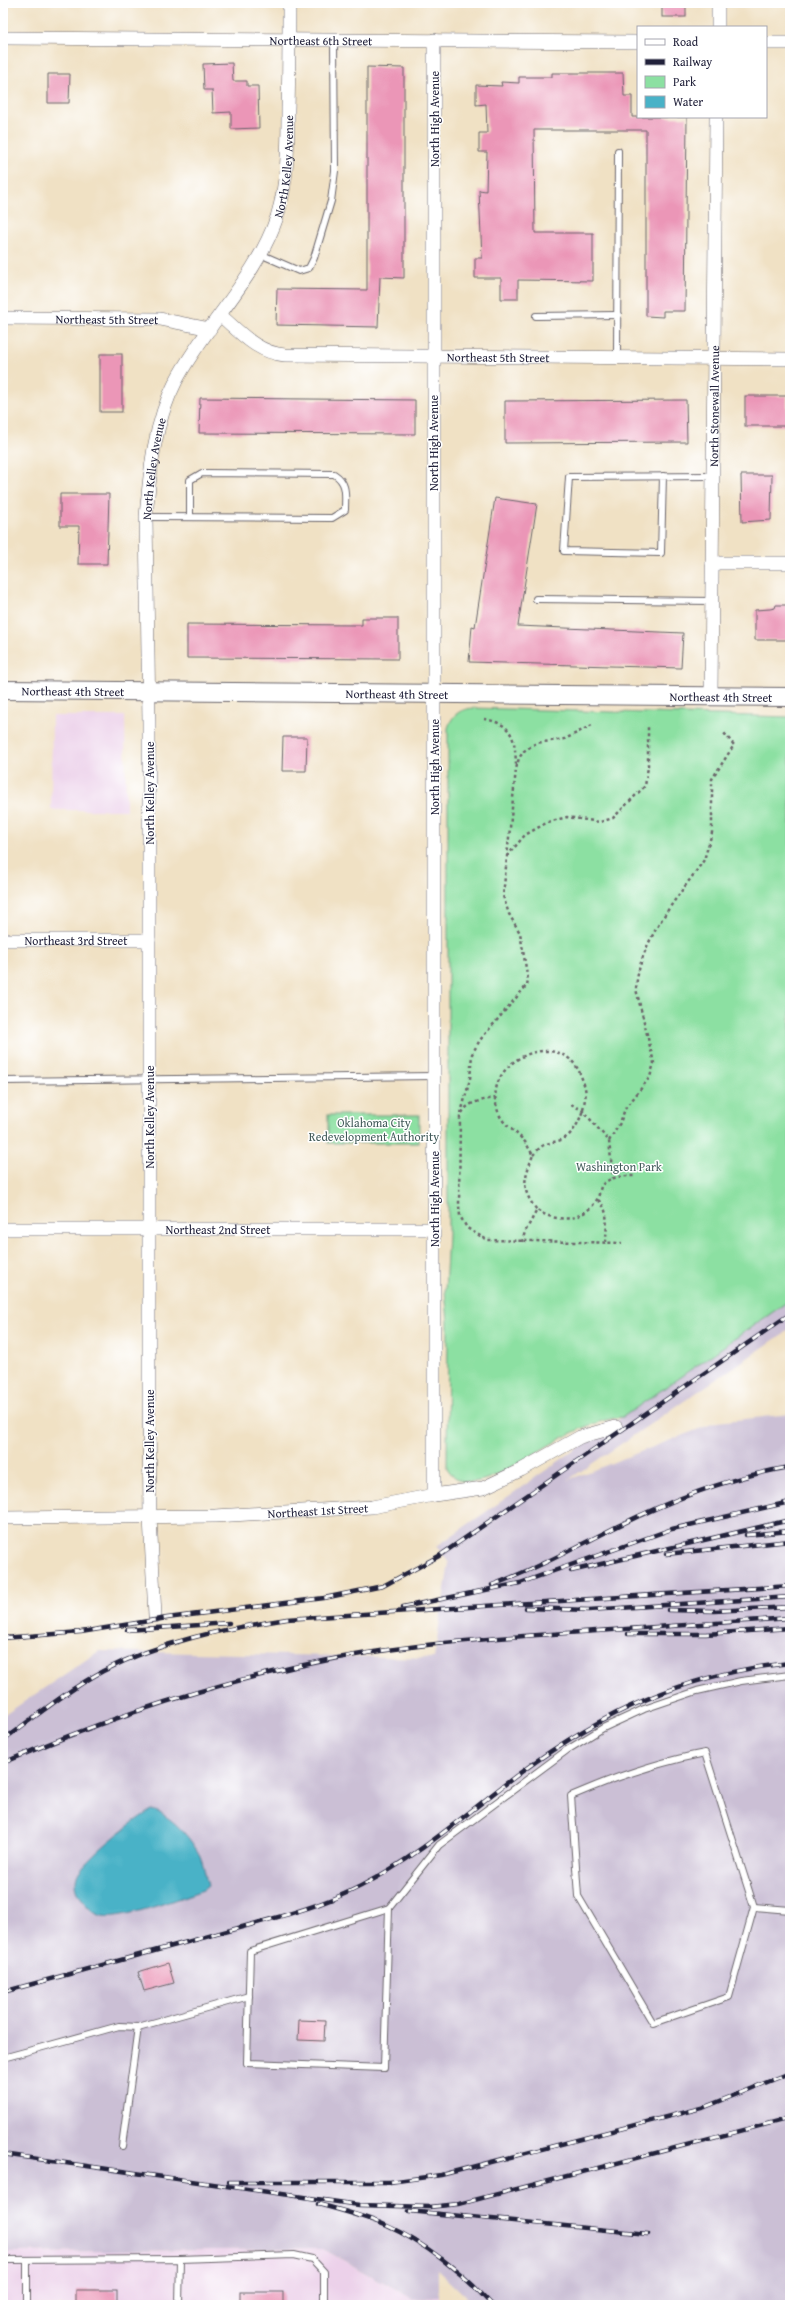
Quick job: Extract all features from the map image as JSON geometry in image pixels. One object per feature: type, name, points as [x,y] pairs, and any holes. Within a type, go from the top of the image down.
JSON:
[{"type":"main road","name":"Northeast 4th Street","points":[[3,690],[790,697]]},
{"type":"street","name":"North Kelley Avenue","points":[[155,1616],[150,1517],[149,940],[146,516],[154,449],[162,415],[176,381],[210,329],[236,293],[260,254],[276,218],[286,174],[289,3]]},
{"type":"street","points":[[718,3],[718,26]]},
{"type":"street","name":"Northeast 6th Street","points":[[3,38],[637,42]]},
{"type":"street","name":"North High Avenue","points":[[434,40],[434,1495]]},
{"type":"street","points":[[767,43],[790,43]]},
{"type":"street","name":"North Stonewall Avenue","points":[[711,696],[712,358],[716,118]]},
{"type":"street","name":"Northeast 5th Street","points":[[220,315],[261,350],[272,354],[790,359]]},
{"type":"street","name":"Northeast 5th Street","points":[[3,318],[160,319],[210,329]]},
{"type":"street","points":[[712,563],[790,563]]},
{"type":"street","name":"Northeast 3rd Street","points":[[3,940],[149,940]]},
{"type":"street","name":"Northeast 2nd Street","points":[[3,1229],[434,1229]]},
{"type":"street","name":"Northeast 1st Street","points":[[3,1518],[150,1517],[352,1509],[391,1504],[434,1495],[470,1491],[495,1484],[580,1437],[616,1427]]},
{"type":"lane","points":[[260,254],[299,271],[309,268],[314,258],[331,201],[336,171],[334,40]]},
{"type":"lane","points":[[617,358],[618,151]]},
{"type":"lane","points":[[536,316],[618,315]]},
{"type":"lane","points":[[146,516],[190,517],[332,518],[340,515],[345,510],[345,485],[334,474],[202,473],[190,480],[190,517]]},
{"type":"lane","points":[[663,476],[661,553],[564,550],[569,477],[663,476],[712,476]]},
{"type":"lane","points":[[536,599],[712,600]]},
{"type":"lane","points":[[3,1081],[149,1081],[434,1076]]},
{"type":"lane","points":[[389,1908],[384,2068],[247,2063],[250,1951],[389,1908],[439,1845],[567,1750],[603,1728],[644,1709],[697,1691],[741,1680],[790,1675]]},
{"type":"lane","points":[[705,1753],[754,1907],[729,1997],[653,2023],[578,1896],[571,1796],[615,1777],[670,1760],[705,1753]]},
{"type":"lane","points":[[754,1907],[790,1910]]},
{"type":"lane","points":[[3,2058],[119,2026],[138,2027],[249,1996]]},
{"type":"lane","points":[[122,2146],[138,2027]]},
{"type":"lane","points":[[3,2260],[180,2259],[294,2256],[312,2259],[324,2272],[324,2305]]},
{"type":"lane","points":[[179,2305],[180,2259]]},
{"type":"lane","points":[[26,2305],[27,2260]]},
{"type":"path","points":[[484,719],[503,724],[510,731],[516,769]]},
{"type":"path","points":[[592,725],[565,739],[536,743],[524,751],[516,769],[503,896],[509,914],[520,934],[528,980],[527,985],[475,1048],[470,1061],[470,1079],[460,1117],[459,1206],[462,1222],[478,1237],[487,1240],[522,1242],[622,1243]]},
{"type":"path","points":[[506,859],[513,848],[536,826],[567,817],[600,822],[613,818],[645,786],[648,767],[648,726]]},
{"type":"path","points":[[609,1141],[620,1123],[626,1109],[650,1077],[653,1069],[654,1063],[636,989],[637,978],[646,947],[704,860],[709,849],[712,833],[712,779],[734,745],[724,733]]},
{"type":"path","points":[[533,1155],[525,1142],[504,1124],[496,1108],[496,1090],[501,1075],[510,1063],[539,1051],[552,1051],[565,1056],[574,1062],[580,1072],[586,1094],[583,1111],[578,1124],[569,1135],[562,1140],[544,1146],[533,1155],[524,1182],[526,1193],[537,1210],[546,1216],[560,1220],[570,1219],[585,1212],[598,1200],[601,1185],[613,1178],[634,1176]]},
{"type":"path","points":[[460,1117],[464,1109],[473,1103],[496,1098]]},
{"type":"path","points":[[570,1104],[583,1111],[609,1141],[613,1178]]},
{"type":"path","points":[[598,1200],[604,1205],[606,1215],[606,1242]]},
{"type":"path","points":[[522,1242],[525,1232],[537,1210]]},
{"type":"shaded area","points":[[52,716],[125,716],[126,810],[51,810]]},
{"type":"shaded area","points":[[790,1300],[790,1329],[568,1480],[717,1422],[790,1414],[790,2305],[475,2305],[438,2270],[438,2297],[412,2298],[323,2249],[3,2252],[3,1716],[99,1651],[434,1658],[449,1563],[437,1546]]},
{"type":"shaded area","points":[[323,2249],[412,2298],[438,2297],[438,2305],[3,2305],[3,2252]]},
{"type":"green space","name":"Washington Park","points":[[472,708],[790,717],[790,1300],[623,1417],[609,1419],[582,1428],[508,1469],[482,1480],[469,1482],[456,1478],[447,1468],[448,1321],[445,1291],[448,1235],[448,728],[454,716],[463,710]]},
{"type":"green space","name":"Oklahoma City Redevelopment Authority","points":[[328,1115],[419,1115],[419,1143],[328,1143]]},
{"type":"water","points":[[152,1810],[173,1822],[186,1835],[200,1856],[208,1886],[203,1890],[124,1915],[103,1916],[97,1914],[88,1907],[78,1893],[76,1887],[77,1876],[81,1869],[99,1850],[135,1821]]},
{"type":"building","points":[[662,3],[686,3],[686,17],[662,17]]},
{"type":"building","points":[[232,63],[233,81],[247,81],[247,86],[258,86],[259,128],[231,129],[231,112],[213,113],[212,90],[204,90],[203,64]]},
{"type":"building","points":[[367,67],[404,68],[404,278],[380,277],[378,327],[276,325],[277,289],[367,290]]},
{"type":"building","points":[[552,73],[623,73],[624,96],[632,96],[632,117],[687,118],[685,311],[663,311],[663,317],[646,316],[646,130],[534,130],[535,233],[593,233],[593,281],[518,280],[518,299],[501,299],[501,278],[475,278],[475,258],[482,258],[479,190],[486,191],[487,152],[479,152],[479,133],[487,133],[486,104],[476,105],[476,85],[502,86],[501,82],[519,83],[519,77],[552,77]]},
{"type":"building","points":[[48,74],[70,74],[69,103],[48,103]]},
{"type":"building","points":[[100,354],[122,354],[122,412],[100,412]]},
{"type":"building","points":[[745,396],[787,396],[787,426],[745,426]]},
{"type":"building","points":[[200,398],[415,400],[415,434],[199,433]]},
{"type":"building","points":[[686,400],[687,442],[505,443],[505,401]]},
{"type":"building","points":[[741,475],[772,475],[771,520],[742,522]]},
{"type":"building","points":[[60,494],[109,494],[107,564],[78,564],[79,526],[60,526]]},
{"type":"building","points":[[495,498],[537,504],[518,626],[683,633],[681,668],[469,662],[472,626],[475,627]]},
{"type":"building","points":[[776,605],[790,605],[790,640],[755,640],[755,610],[775,608]]},
{"type":"building","points":[[362,618],[398,618],[398,659],[187,658],[187,624],[362,625]]},
{"type":"building","points":[[283,737],[307,737],[306,771],[282,771]]},
{"type":"building","points":[[168,1963],[174,1983],[144,1991],[138,1972]]},
{"type":"building","points":[[299,2020],[325,2021],[324,2041],[298,2040]]},
{"type":"building","points":[[76,2290],[117,2290],[117,2305],[76,2305]]},
{"type":"building","points":[[240,2292],[283,2292],[283,2305],[240,2305]]},
{"type":"railway","points":[[3,1638],[81,1632],[167,1618],[324,1598],[383,1586],[439,1556],[790,1314]]},
{"type":"railway","points":[[492,1585],[540,1565],[639,1516],[681,1498],[724,1483],[768,1471],[790,1467]]},
{"type":"railway","points":[[403,1607],[520,1583],[672,1529],[790,1502]]},
{"type":"railway","points":[[571,1571],[790,1520]]},
{"type":"railway","points":[[746,1535],[790,1531]]},
{"type":"railway","points":[[666,1554],[790,1541]]},
{"type":"railway","points":[[3,1740],[65,1695],[103,1671],[170,1644],[240,1627],[287,1619],[790,1586]]},
{"type":"railway","points":[[526,1608],[589,1610],[790,1597]]},
{"type":"railway","points":[[668,1610],[714,1611],[790,1607]]},
{"type":"railway","points":[[3,1763],[85,1730],[168,1701],[252,1677],[338,1658],[391,1649],[471,1640],[790,1618]]},
{"type":"railway","points":[[127,1630],[229,1623]]},
{"type":"railway","points":[[628,1634],[706,1634],[790,1628]]},
{"type":"railway","points":[[3,1992],[269,1920],[325,1902],[361,1886],[403,1861],[443,1833],[520,1773],[551,1751],[582,1731],[615,1714],[681,1686],[752,1668],[790,1663]]},
{"type":"railway","points":[[229,2182],[390,2182],[441,2175],[705,2107],[790,2073]]},
{"type":"railway","points":[[3,2154],[359,2205],[429,2207],[459,2204],[790,2118]]},
{"type":"railway","points":[[318,2204],[352,2213],[377,2222],[414,2240],[456,2270],[492,2305]]},
{"type":"railway","points":[[409,2211],[648,2234]]}]
